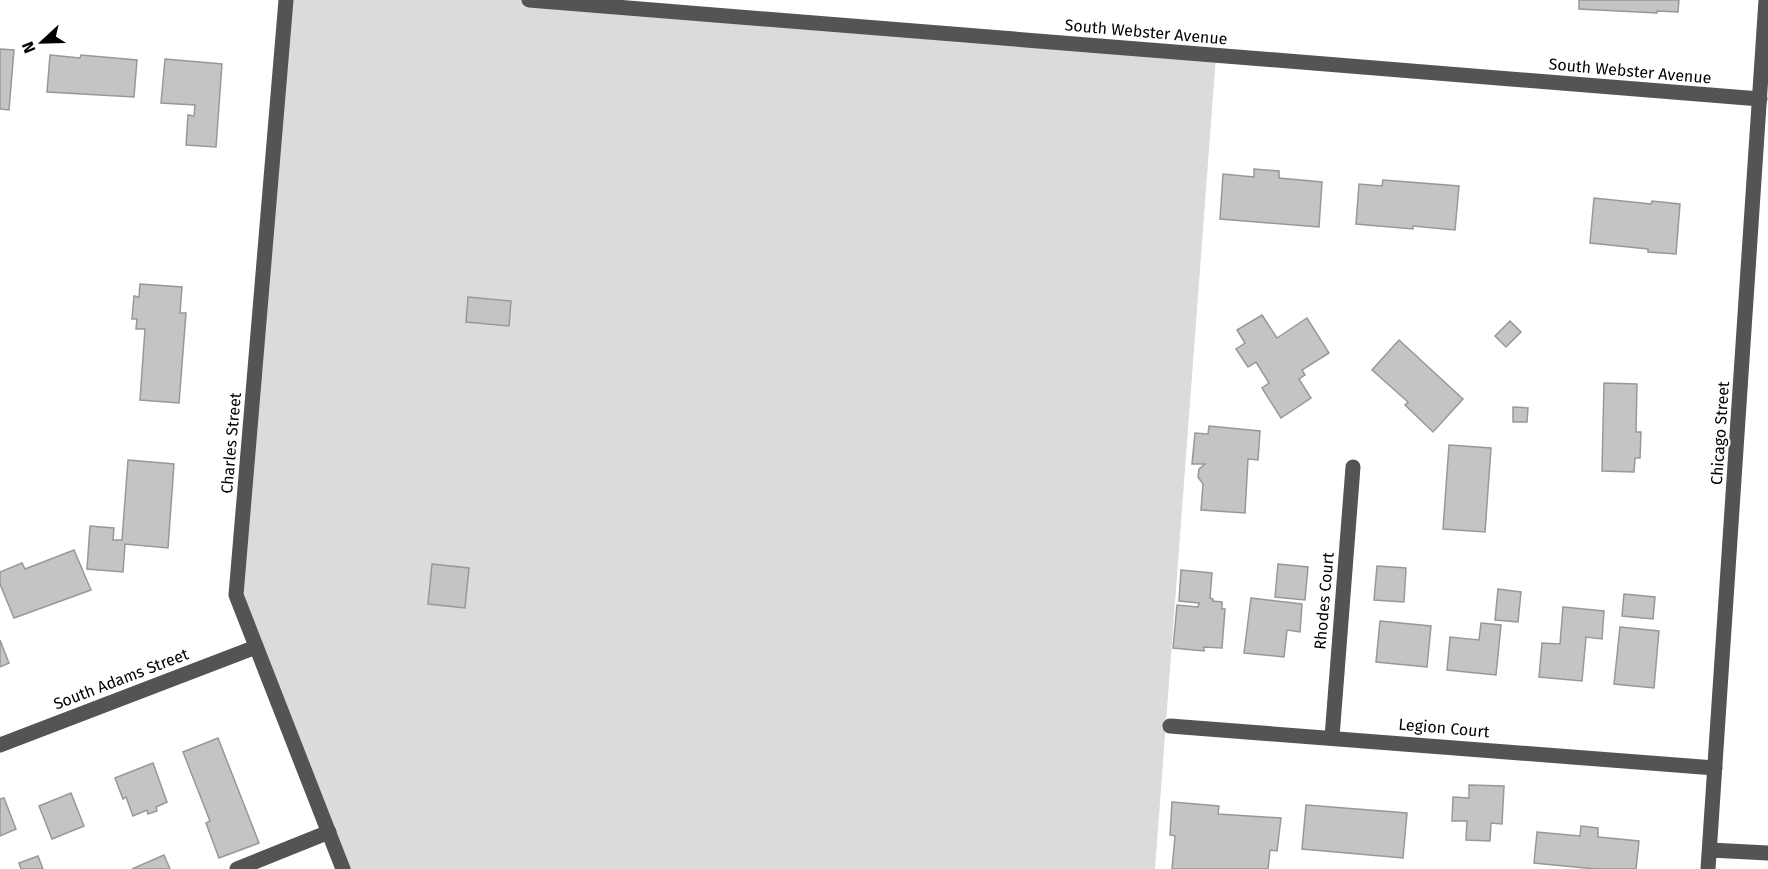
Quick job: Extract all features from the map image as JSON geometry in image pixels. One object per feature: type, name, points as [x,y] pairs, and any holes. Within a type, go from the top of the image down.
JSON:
[{"type":"street","name":"Charles Street","points":[[286,0],[236,595],[343,869]]},
{"type":"street","name":"South Webster Avenue","points":[[529,0],[1760,99]]},
{"type":"street","name":"Chicago Street","points":[[1708,869],[1766,0]]},
{"type":"street","name":"Rhodes Court","points":[[1332,737],[1353,467]]},
{"type":"street","name":"South Adams Street","points":[[0,746],[256,647]]},
{"type":"street","name":"Legion Court","points":[[1170,726],[1715,768]]},
{"type":"street","points":[[237,869],[328,832]]},
{"type":"street","points":[[1710,850],[1768,853]]},
{"type":"shaded area","points":[[286,0],[529,0],[1216,56],[1155,869],[343,869],[236,595]]},
{"type":"building","points":[[1579,0],[1679,0],[1678,12],[1657,11],[1657,13],[1579,9]]},
{"type":"building","points":[[0,49],[14,50],[9,110],[0,109]]},
{"type":"building","points":[[50,55],[137,60],[134,97],[47,92]]},
{"type":"building","points":[[165,59],[222,64],[216,147],[186,145],[188,115],[194,116],[195,105],[161,103]]},
{"type":"building","points":[[1254,169],[1279,171],[1279,178],[1322,182],[1319,227],[1220,219],[1223,174],[1254,177]]},
{"type":"building","points":[[1383,180],[1459,186],[1455,230],[1356,224],[1359,184],[1382,186]]},
{"type":"building","points":[[1594,198],[1651,204],[1652,201],[1680,204],[1676,254],[1590,243]]},
{"type":"building","points":[[140,284],[182,287],[180,313],[186,313],[179,403],[140,400],[145,329],[136,329],[137,319],[132,319],[134,296],[139,297]]},
{"type":"building","points":[[468,297],[511,301],[509,326],[466,322]]},
{"type":"building","points":[[1262,315],[1277,338],[1307,318],[1329,353],[1302,370],[1305,375],[1299,379],[1311,398],[1281,418],[1262,388],[1269,383],[1256,362],[1248,367],[1236,349],[1245,343],[1237,330]]},
{"type":"building","points":[[1510,321],[1521,332],[1506,347],[1495,336]]},
{"type":"building","points":[[1399,340],[1463,399],[1433,432],[1405,405],[1408,402],[1372,370]]},
{"type":"building","points":[[1604,383],[1637,384],[1636,432],[1641,432],[1640,458],[1635,458],[1634,472],[1602,471]]},
{"type":"building","points":[[1513,407],[1528,408],[1527,422],[1513,422]]},
{"type":"building","points":[[1209,426],[1260,431],[1258,460],[1248,459],[1245,513],[1201,510],[1203,484],[1198,477],[1199,469],[1205,464],[1192,464],[1195,433],[1208,434]]},
{"type":"building","points":[[1449,445],[1491,448],[1485,532],[1443,529]]},
{"type":"building","points":[[128,460],[174,464],[168,548],[125,544],[123,572],[87,569],[90,526],[114,528],[113,540],[122,540]]},
{"type":"building","points":[[74,550],[91,590],[14,618],[0,584],[0,572],[22,563],[25,569]]},
{"type":"building","points":[[432,564],[469,568],[465,608],[428,604]]},
{"type":"building","points":[[1278,564],[1308,567],[1305,600],[1275,597]]},
{"type":"building","points":[[1377,566],[1406,568],[1404,602],[1374,600]]},
{"type":"building","points":[[1181,570],[1212,573],[1210,598],[1213,601],[1222,602],[1222,609],[1225,609],[1222,648],[1204,647],[1204,651],[1173,648],[1177,605],[1198,607],[1199,603],[1179,601]]},
{"type":"building","points":[[1498,589],[1521,592],[1518,622],[1495,620]]},
{"type":"building","points":[[1624,594],[1655,597],[1653,619],[1622,616]]},
{"type":"building","points":[[1251,598],[1302,604],[1300,632],[1287,630],[1284,657],[1244,653]]},
{"type":"building","points":[[1563,607],[1604,611],[1602,639],[1586,637],[1582,681],[1539,677],[1542,643],[1560,644]]},
{"type":"building","points":[[1380,621],[1431,626],[1427,667],[1376,662]]},
{"type":"building","points":[[1481,623],[1501,625],[1496,675],[1447,670],[1450,637],[1479,640]]},
{"type":"building","points":[[1620,627],[1659,631],[1654,688],[1614,684]]},
{"type":"building","points":[[0,640],[9,663],[0,667]]},
{"type":"building","points":[[218,738],[259,843],[219,858],[206,823],[210,821],[183,752]]},
{"type":"building","points":[[153,763],[167,802],[156,807],[157,811],[148,814],[147,810],[133,816],[126,797],[123,799],[115,778]]},
{"type":"building","points":[[1469,785],[1504,786],[1502,824],[1491,823],[1490,841],[1466,840],[1467,821],[1452,821],[1453,797],[1469,798]]},
{"type":"building","points":[[71,793],[84,826],[52,839],[39,806]]},
{"type":"building","points":[[4,798],[16,829],[0,836],[0,799]]},
{"type":"building","points":[[1172,802],[1219,806],[1218,814],[1281,818],[1277,851],[1270,850],[1268,869],[1172,869],[1175,836],[1170,835]]},
{"type":"building","points":[[1306,805],[1407,813],[1403,858],[1302,849]]},
{"type":"building","points":[[1581,826],[1598,828],[1598,837],[1639,841],[1636,869],[1595,869],[1534,863],[1537,832],[1580,836]]},
{"type":"building","points":[[164,855],[170,869],[132,869]]},
{"type":"building","points":[[38,856],[43,869],[21,869],[19,863]]}]
